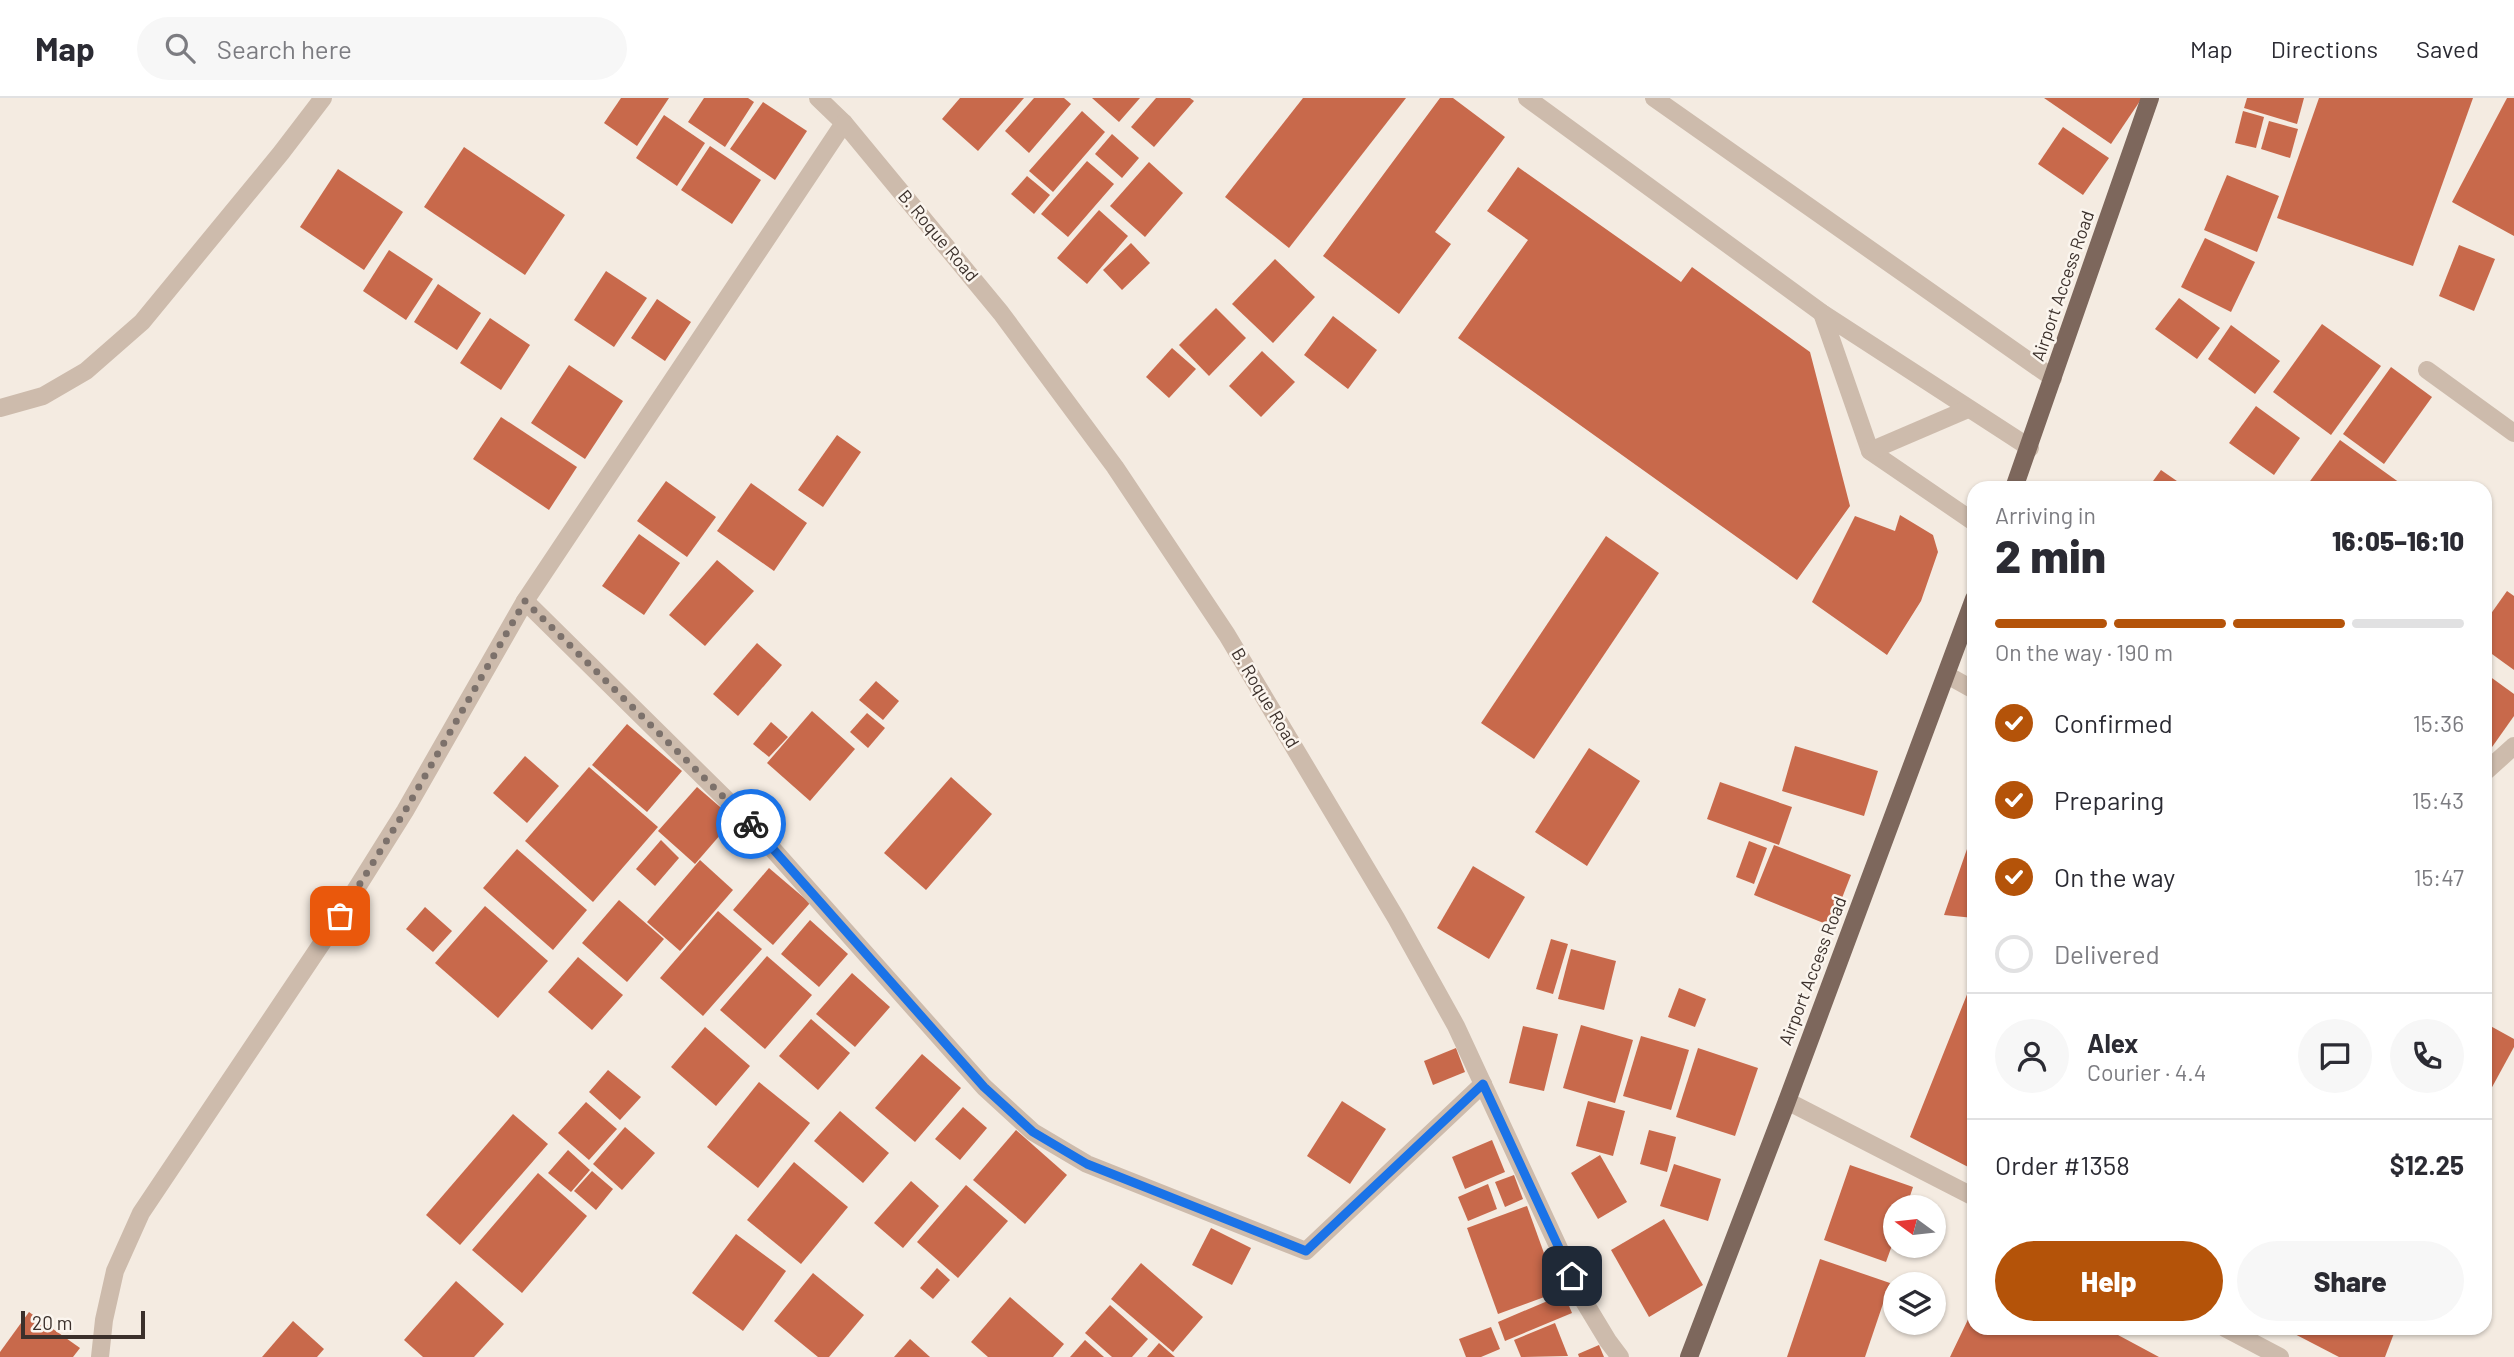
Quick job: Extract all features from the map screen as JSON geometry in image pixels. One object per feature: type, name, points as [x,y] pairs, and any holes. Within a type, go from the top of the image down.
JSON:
[{"type":"main road","name":"Airport Access Road","points":[[2017,481],[2150,98]]},
{"type":"main road","name":"Airport Access Road","points":[[1689,1357],[1967,619]]},
{"type":"street","points":[[0,408],[43,396],[86,371],[142,322],[323,98]]},
{"type":"street","name":"B. Roque Road","points":[[818,98],[844,123],[1001,313],[1115,467],[1220,624],[1396,918],[1456,1026],[1582,1298],[1620,1357]]},
{"type":"street","points":[[1527,98],[1822,313],[2029,448]]},
{"type":"street","points":[[1654,98],[2053,377]]},
{"type":"street","points":[[100,1357],[104,1320],[115,1271],[141,1213],[326,937],[405,811],[525,601],[844,123]]},
{"type":"street","points":[[1822,313],[1870,452],[1967,517]]},
{"type":"street","points":[[2427,370],[2514,433]]},
{"type":"street","points":[[1870,452],[1968,409]]},
{"type":"street","points":[[525,601],[745,818],[984,1087],[1033,1132],[1087,1164],[1306,1251],[1483,1084]]},
{"type":"street","points":[[1947,676],[1967,686]]},
{"type":"street","points":[[2492,766],[2514,746]]},
{"type":"street","points":[[1787,1101],[1967,1193]]},
{"type":"street","points":[[2238,1335],[2280,1357]]},
{"type":"building","points":[[621,98],[669,98],[637,146],[604,123]]},
{"type":"building","points":[[704,98],[748,98],[754,102],[725,147],[688,122]]},
{"type":"building","points":[[960,98],[1024,98],[978,151],[942,119]]},
{"type":"building","points":[[1034,98],[1064,98],[1071,104],[1029,153],[1005,131]]},
{"type":"building","points":[[1092,98],[1140,98],[1119,122]]},
{"type":"building","points":[[1156,98],[1190,98],[1194,101],[1154,147],[1131,127]]},
{"type":"building","points":[[1303,98],[1406,98],[1289,248],[1225,197]]},
{"type":"building","points":[[1440,98],[1453,98],[1505,137],[1435,232],[1451,244],[1399,314],[1323,256]]},
{"type":"building","points":[[2044,98],[2142,98],[2111,144]]},
{"type":"building","points":[[2247,98],[2304,98],[2297,124],[2244,108]]},
{"type":"building","points":[[2319,98],[2473,98],[2413,266],[2277,218]]},
{"type":"building","points":[[2507,98],[2514,98],[2514,236],[2452,202]]},
{"type":"building","points":[[763,102],[807,131],[775,180],[730,149]]},
{"type":"building","points":[[1082,111],[1105,132],[1053,192],[1029,171]]},
{"type":"building","points":[[2243,111],[2264,117],[2256,148],[2235,143]]},
{"type":"building","points":[[664,115],[705,143],[677,186],[636,158]]},
{"type":"building","points":[[2269,121],[2298,129],[2290,158],[2261,149]]},
{"type":"building","points":[[2063,127],[2109,158],[2083,195],[2038,164]]},
{"type":"building","points":[[1112,134],[1139,158],[1122,178],[1095,154]]},
{"type":"building","points":[[710,146],[761,180],[732,224],[681,190]]},
{"type":"building","points":[[464,147],[565,215],[525,275],[424,207]]},
{"type":"building","points":[[1087,161],[1114,184],[1068,237],[1041,214]]},
{"type":"building","points":[[1149,162],[1183,193],[1145,237],[1110,206]]},
{"type":"building","points":[[1518,167],[1681,282],[1692,267],[1810,352],[1850,506],[1797,580],[1458,338],[1528,240],[1487,211]]},
{"type":"building","points":[[338,169],[403,212],[364,270],[300,227]]},
{"type":"building","points":[[2227,175],[2279,196],[2257,252],[2204,230]]},
{"type":"building","points":[[1027,176],[1050,195],[1034,214],[1011,194]]},
{"type":"building","points":[[1099,210],[1128,236],[1087,284],[1057,258]]},
{"type":"building","points":[[2205,238],[2255,262],[2231,312],[2181,287]]},
{"type":"building","points":[[1131,243],[1150,263],[1122,290],[1103,270]]},
{"type":"building","points":[[2459,245],[2495,259],[2474,311],[2439,296]]},
{"type":"building","points":[[389,250],[433,279],[406,320],[363,291]]},
{"type":"building","points":[[1275,259],[1315,297],[1273,343],[1232,304]]},
{"type":"building","points":[[606,271],[647,298],[614,347],[574,320]]},
{"type":"building","points":[[438,284],[481,313],[457,350],[414,322]]},
{"type":"building","points":[[2179,298],[2220,328],[2197,359],[2155,329]]},
{"type":"building","points":[[657,299],[691,322],[665,361],[631,338]]},
{"type":"building","points":[[1216,308],[1246,338],[1209,376],[1179,345]]},
{"type":"building","points":[[1333,316],[1377,350],[1348,389],[1304,355]]},
{"type":"building","points":[[490,318],[530,345],[501,390],[460,363]]},
{"type":"building","points":[[2322,324],[2381,366],[2331,435],[2273,392]]},
{"type":"building","points":[[2231,325],[2280,361],[2255,394],[2208,359]]},
{"type":"building","points":[[1172,348],[1196,369],[1169,398],[1146,377]]},
{"type":"building","points":[[1262,351],[1295,382],[1261,417],[1229,386]]},
{"type":"building","points":[[569,365],[623,401],[585,459],[531,423]]},
{"type":"building","points":[[2391,367],[2432,397],[2384,464],[2343,434]]},
{"type":"building","points":[[2256,406],[2300,438],[2274,475],[2229,443]]},
{"type":"building","points":[[501,417],[577,467],[549,510],[473,459]]},
{"type":"building","points":[[837,435],[861,452],[823,507],[798,490]]},
{"type":"building","points":[[2340,440],[2397,481],[2310,481]]},
{"type":"building","points":[[2161,470],[2177,481],[2153,481]]},
{"type":"building","points":[[666,481],[716,517],[687,557],[637,521]]},
{"type":"building","points":[[751,483],[807,523],[774,571],[717,531]]},
{"type":"building","points":[[1900,515],[1933,535],[1938,552],[1921,601],[1887,655],[1812,602],[1855,516],[1895,531]]},
{"type":"building","points":[[639,534],[680,563],[644,615],[602,586]]},
{"type":"building","points":[[1606,536],[1659,573],[1534,759],[1481,723]]},
{"type":"building","points":[[717,560],[754,591],[705,646],[669,615]]},
{"type":"building","points":[[2507,591],[2514,596],[2514,670],[2492,654],[2492,612]]},
{"type":"building","points":[[757,643],[782,665],[738,716],[713,694]]},
{"type":"building","points":[[2492,678],[2514,694],[2514,716],[2492,747]]},
{"type":"building","points":[[876,681],[899,701],[883,720],[859,700]]},
{"type":"building","points":[[812,711],[855,749],[810,801],[767,763]]},
{"type":"building","points":[[867,713],[885,728],[868,748],[850,732]]},
{"type":"building","points":[[771,722],[788,737],[769,757],[753,744]]},
{"type":"building","points":[[627,724],[682,771],[647,812],[592,765]]},
{"type":"building","points":[[1795,746],[1878,771],[1864,816],[1782,791]]},
{"type":"building","points":[[1589,748],[1640,781],[1587,866],[1535,832]]},
{"type":"building","points":[[525,756],[559,786],[527,823],[493,793]]},
{"type":"building","points":[[589,767],[658,827],[593,902],[525,841]]},
{"type":"building","points":[[951,777],[992,814],[926,890],[884,853]]},
{"type":"building","points":[[1720,782],[1792,807],[1779,845],[1707,819]]},
{"type":"building","points":[[697,787],[734,819],[695,864],[658,831]]},
{"type":"building","points":[[661,840],[679,858],[655,886],[636,869]]},
{"type":"building","points":[[1749,841],[1767,848],[1754,884],[1736,877]]},
{"type":"building","points":[[1774,845],[1851,875],[1831,926],[1754,895]]},
{"type":"building","points":[[517,849],[587,910],[553,950],[483,888]]},
{"type":"building","points":[[1967,849],[1967,917],[1944,915]]},
{"type":"building","points":[[700,860],[733,890],[680,951],[647,922]]},
{"type":"building","points":[[1473,866],[1525,897],[1489,959],[1437,928]]},
{"type":"building","points":[[769,868],[810,903],[773,945],[733,910]]},
{"type":"building","points":[[619,900],[664,939],[627,982],[582,943]]},
{"type":"building","points":[[485,906],[548,961],[498,1018],[435,963]]},
{"type":"building","points":[[425,907],[452,931],[433,952],[406,929]]},
{"type":"building","points":[[718,911],[762,949],[703,1016],[660,978]]},
{"type":"building","points":[[810,920],[848,954],[819,987],[781,954]]},
{"type":"building","points":[[1551,939],[1568,944],[1553,994],[1536,989]]},
{"type":"building","points":[[1571,949],[1616,961],[1604,1010],[1558,999]]},
{"type":"building","points":[[767,956],[812,995],[765,1049],[720,1010]]},
{"type":"building","points":[[578,957],[623,995],[592,1030],[548,992]]},
{"type":"building","points":[[852,973],[890,1007],[855,1047],[816,1014]]},
{"type":"building","points":[[1679,988],[1706,999],[1695,1027],[1668,1017]]},
{"type":"building","points":[[1967,994],[1967,1166],[1910,1137]]},
{"type":"building","points":[[811,1019],[850,1053],[818,1090],[779,1056]]},
{"type":"building","points":[[1581,1025],[1633,1040],[1615,1103],[1563,1088]]},
{"type":"building","points":[[1523,1026],[1558,1034],[1544,1091],[1509,1083]]},
{"type":"building","points":[[705,1027],[750,1066],[716,1106],[671,1067]]},
{"type":"building","points":[[2492,1027],[2514,1039],[2514,1047],[2492,1087]]},
{"type":"building","points":[[1641,1036],[1689,1050],[1671,1110],[1623,1096]]},
{"type":"building","points":[[1456,1048],[1465,1072],[1433,1085],[1424,1061]]},
{"type":"building","points":[[1698,1048],[1758,1068],[1735,1136],[1676,1117]]},
{"type":"building","points":[[922,1054],[961,1088],[915,1142],[875,1108]]},
{"type":"building","points":[[608,1070],[641,1097],[620,1120],[589,1092]]},
{"type":"building","points":[[759,1082],[810,1123],[758,1188],[707,1147]]},
{"type":"building","points":[[1342,1101],[1386,1129],[1350,1184],[1307,1156]]},
{"type":"building","points":[[1588,1101],[1625,1111],[1613,1156],[1576,1146]]},
{"type":"building","points":[[586,1102],[617,1129],[589,1160],[558,1133]]},
{"type":"building","points":[[963,1107],[987,1128],[960,1160],[935,1139]]},
{"type":"building","points":[[840,1111],[889,1153],[863,1183],[814,1141]]},
{"type":"building","points":[[513,1114],[548,1144],[460,1245],[426,1215]]},
{"type":"building","points":[[625,1127],[655,1153],[622,1190],[593,1164]]},
{"type":"building","points":[[1016,1130],[1067,1175],[1025,1224],[973,1180]]},
{"type":"building","points":[[1649,1130],[1676,1137],[1667,1172],[1640,1164]]},
{"type":"building","points":[[1492,1140],[1505,1172],[1465,1189],[1452,1157]]},
{"type":"building","points":[[568,1150],[590,1170],[571,1192],[548,1173]]},
{"type":"building","points":[[1600,1155],[1627,1202],[1598,1219],[1571,1173]]},
{"type":"building","points":[[794,1162],[848,1207],[801,1264],[747,1220]]},
{"type":"building","points":[[1674,1164],[1721,1179],[1708,1221],[1660,1206]]},
{"type":"building","points":[[1850,1165],[1913,1187],[1910,1195],[1883,1195],[1883,1258],[1887,1258],[1886,1262],[1824,1240]]},
{"type":"building","points":[[592,1171],[613,1189],[596,1210],[574,1191]]},
{"type":"building","points":[[538,1173],[587,1216],[522,1293],[472,1250]]},
{"type":"building","points":[[1514,1175],[1523,1199],[1505,1207],[1495,1182]]},
{"type":"building","points":[[911,1181],[939,1206],[903,1248],[874,1223]]},
{"type":"building","points":[[1488,1184],[1497,1209],[1468,1221],[1458,1197]]},
{"type":"building","points":[[966,1185],[1008,1221],[958,1278],[917,1242]]},
{"type":"building","points":[[1527,1206],[1558,1292],[1498,1314],[1467,1228]]},
{"type":"building","points":[[1664,1219],[1703,1285],[1649,1317],[1611,1250]]},
{"type":"building","points":[[1211,1228],[1251,1248],[1232,1285],[1192,1265]]},
{"type":"building","points":[[736,1234],[786,1271],[743,1331],[692,1293]]},
{"type":"building","points":[[1820,1259],[1883,1281],[1883,1304],[1865,1357],[1787,1357]]},
{"type":"building","points":[[1141,1263],[1203,1317],[1173,1352],[1111,1299]]},
{"type":"building","points":[[937,1268],[950,1280],[933,1299],[920,1288]]},
{"type":"building","points":[[813,1273],[864,1315],[829,1357],[818,1357],[774,1321]]},
{"type":"building","points":[[456,1281],[504,1324],[474,1357],[423,1357],[404,1340]]},
{"type":"building","points":[[1564,1294],[1572,1313],[1505,1341],[1498,1322]]},
{"type":"building","points":[[1010,1297],[1064,1344],[1053,1357],[988,1357],[971,1342]]},
{"type":"building","points":[[1110,1305],[1148,1339],[1132,1357],[1112,1357],[1085,1333]]},
{"type":"building","points":[[29,1312],[80,1348],[73,1357],[0,1357],[0,1352]]},
{"type":"building","points":[[293,1321],[324,1349],[317,1357],[262,1357]]},
{"type":"building","points":[[1967,1322],[1967,1335],[2118,1335],[2159,1357],[1950,1357]]},
{"type":"building","points":[[1555,1323],[1568,1356],[1521,1357],[1514,1340]]},
{"type":"building","points":[[1491,1327],[1500,1349],[1481,1357],[1466,1357],[1459,1339]]},
{"type":"building","points":[[2297,1335],[2393,1335],[2385,1357],[2339,1357]]},
{"type":"building","points":[[910,1339],[930,1357],[894,1357]]},
{"type":"building","points":[[1085,1340],[1104,1357],[1070,1357]]},
{"type":"building","points":[[1159,1343],[1175,1357],[1147,1357]]},
{"type":"building","points":[[1599,1345],[1604,1357],[1579,1357],[1578,1354]]},
{"type":"way so far","points":[[340,916],[405,811],[525,601],[751,824]]},
{"type":"route","points":[[751,824],[984,1087],[1033,1132],[1087,1164],[1306,1251],[1483,1084],[1572,1276]]}]
